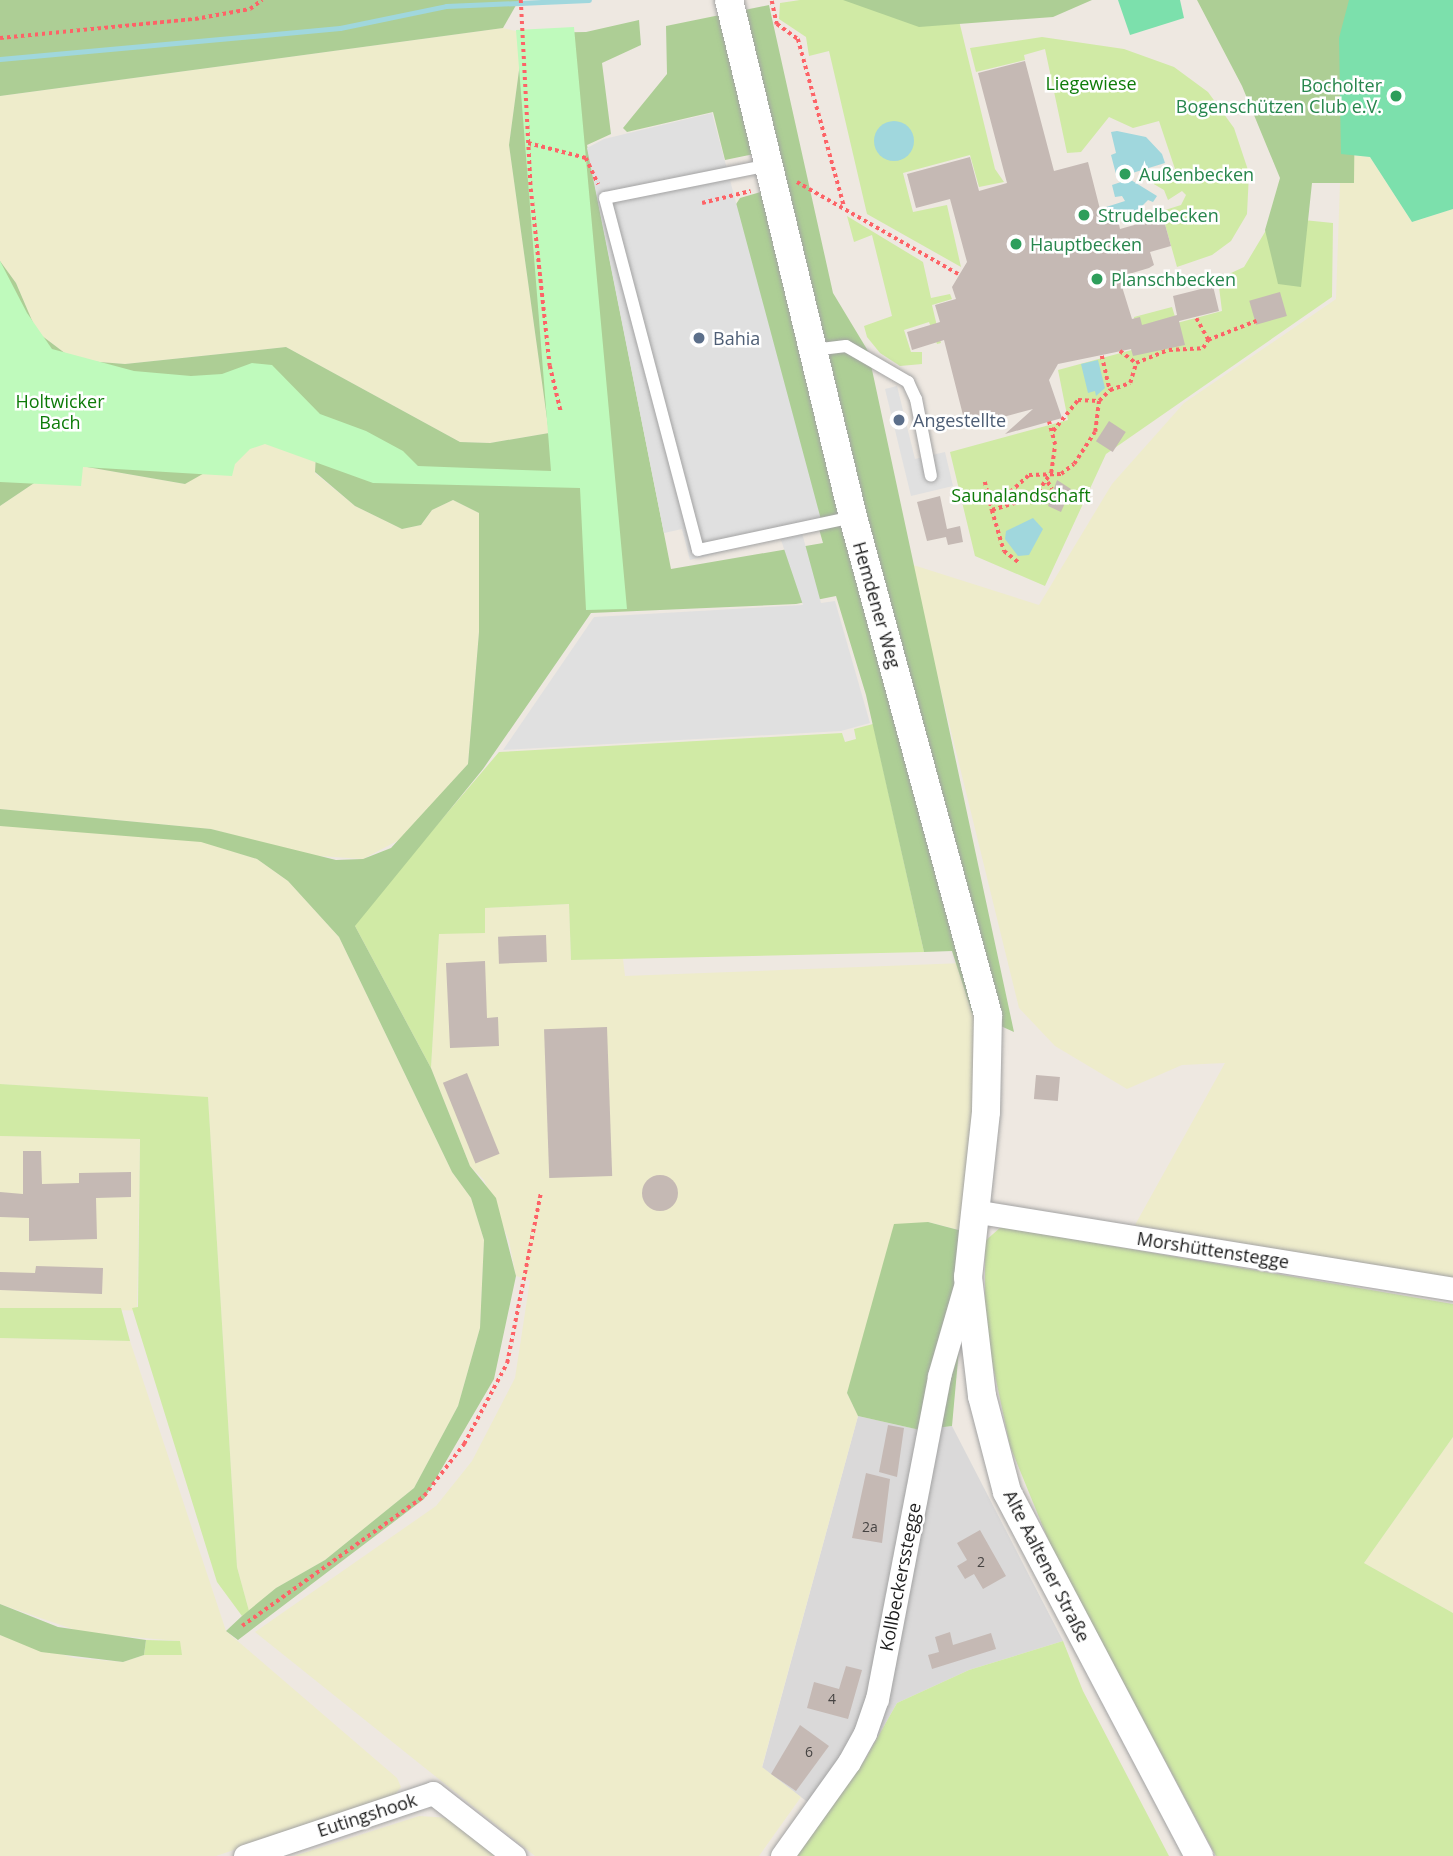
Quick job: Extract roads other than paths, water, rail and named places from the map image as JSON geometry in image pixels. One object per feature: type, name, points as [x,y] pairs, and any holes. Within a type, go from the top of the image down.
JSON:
[{"type":"street","name":"Hemdener Weg","points":[[729,1],[853,517],[988,1015],[986,1112],[973,1211]]},
{"type":"street","name":"Alte Aaltener Straße","points":[[973,1211],[968,1277],[982,1396],[1007,1492],[1199,1856]]},
{"type":"street","name":"Morshüttenstegge","points":[[973,1211],[1453,1289]]},
{"type":"street","name":"Kollbeckersstegge","points":[[782,1856],[849,1762],[873,1710],[939,1376],[968,1277]]},
{"type":"street","name":"Eutingshook","points":[[244,1856],[433,1793],[513,1856]]},
{"type":"lane","points":[[771,175],[605,198],[698,550],[853,517]]},
{"type":"lane","points":[[813,350],[846,346],[908,382],[916,399],[931,476]]},
{"type":"water","points":[[894,121],[902,122],[908,127],[913,133],[913,149],[908,155],[902,160],[894,161],[886,160],[880,155],[875,149],[874,141],[875,133],[880,127],[886,122]]},
{"type":"water","name":"Außenbecken","points":[[1111,132],[1146,137],[1162,154],[1165,163],[1129,174],[1131,180],[1157,196],[1153,202],[1148,200],[1137,211],[1120,216],[1118,211],[1105,216],[1103,208],[1125,201],[1122,196],[1115,197],[1112,185],[1124,181],[1122,173],[1116,174],[1111,155],[1116,153]]},
{"type":"water","points":[[1098,360],[1105,388],[1096,396],[1095,391],[1088,393],[1081,364]]},
{"type":"water","points":[[1033,518],[1043,529],[1029,555],[1018,556],[1005,539],[1006,531]]},
{"type":"waterway","name":"Holtwicker Bach","points":[[0,59],[340,28],[446,6],[589,0]]},
{"type":"place","name":"Bocholter Bogenschützen Club e.V.","points":[[1396,96]]},
{"type":"place","name":"Außenbecken","points":[[1125,174]]},
{"type":"place","name":"Strudelbecken","points":[[1084,215]]},
{"type":"place","name":"Hauptbecken","points":[[1016,244]]},
{"type":"place","name":"Planschbecken","points":[[1097,279]]},
{"type":"place","name":"Bahia","points":[[699,338]]},
{"type":"place","name":"Angestellte","points":[[899,420]]},
{"type":"park label","name":"Liegewiese","points":[[1091,83]]},
{"type":"park label","name":"Saunalandschaft","points":[[1021,495]]}]
